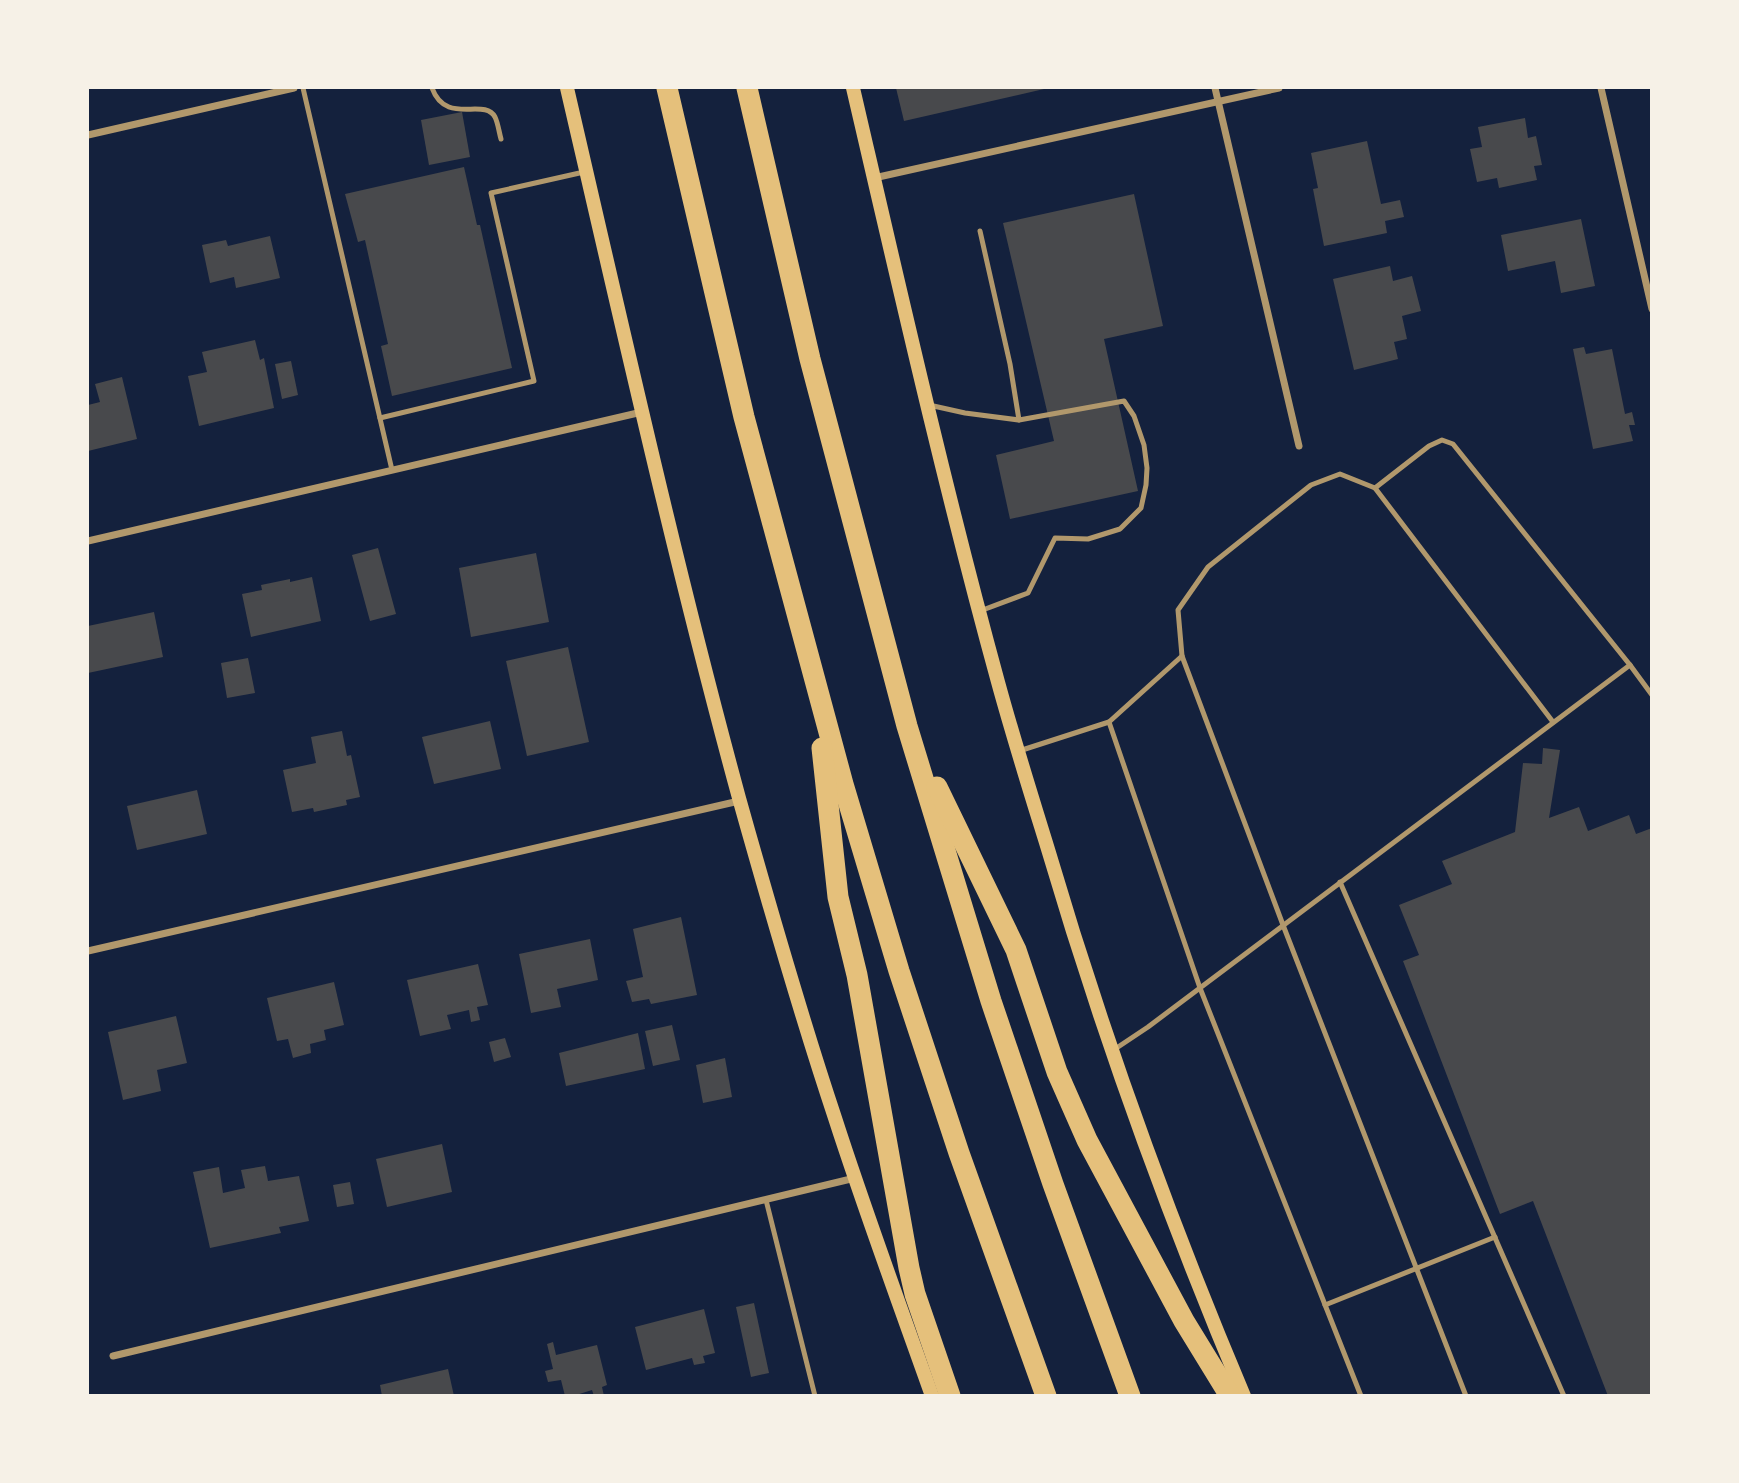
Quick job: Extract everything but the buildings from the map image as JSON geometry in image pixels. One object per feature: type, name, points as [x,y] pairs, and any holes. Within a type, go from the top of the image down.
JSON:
[{"type":"highway","points":[[667,88],[744,417],[816,691],[908,997],[964,1166],[1046,1395]]},
{"type":"highway","points":[[747,88],[810,359],[906,726],[991,1002],[1053,1184],[1130,1395]]},
{"type":"highway","points":[[816,691],[838,897],[857,975],[909,1268],[915,1294],[950,1395]]},
{"type":"highway","points":[[906,726],[1016,950],[1057,1072],[1087,1140],[1184,1321],[1230,1395]]},
{"type":"main road","points":[[567,88],[693,625],[740,801],[790,975],[855,1178],[932,1395]]},
{"type":"main road","points":[[853,88],[926,404],[1017,751],[1112,1051],[1182,1244],[1244,1395]]},
{"type":"street","points":[[88,135],[293,88]]},
{"type":"street","points":[[1215,88],[1299,446]]},
{"type":"street","points":[[874,178],[1279,88]]},
{"type":"street","points":[[1601,88],[1651,309]]},
{"type":"street","points":[[88,541],[642,412]]},
{"type":"street","points":[[88,951],[740,801]]},
{"type":"street","points":[[113,1356],[855,1178]]},
{"type":"lane","points":[[303,88],[392,470]]},
{"type":"lane","points":[[432,88],[447,108],[489,111],[494,115],[501,139]]},
{"type":"lane","points":[[380,418],[534,381],[491,193],[587,172]]},
{"type":"lane","points":[[980,231],[1010,364],[1019,421]]},
{"type":"lane","points":[[926,404],[1019,421],[1124,401],[1134,416],[1144,445],[1147,468],[1141,508],[1120,529],[1088,539],[1055,538],[1028,593],[979,612]]},
{"type":"lane","points":[[1375,488],[1429,446],[1441,440],[1453,443],[1651,695]]},
{"type":"lane","points":[[1466,1395],[1283,925],[1182,656],[1178,610],[1208,567],[1311,485],[1340,474],[1375,488],[1553,722]]},
{"type":"lane","points":[[1017,751],[1109,722],[1182,656]]},
{"type":"lane","points":[[1112,1051],[1148,1027],[1630,665]]},
{"type":"lane","points":[[1109,722],[1200,988],[1361,1395]]},
{"type":"lane","points":[[1340,882],[1564,1395]]},
{"type":"lane","points":[[766,1200],[815,1395]]},
{"type":"lane","points":[[1325,1305],[1495,1237]]}]
